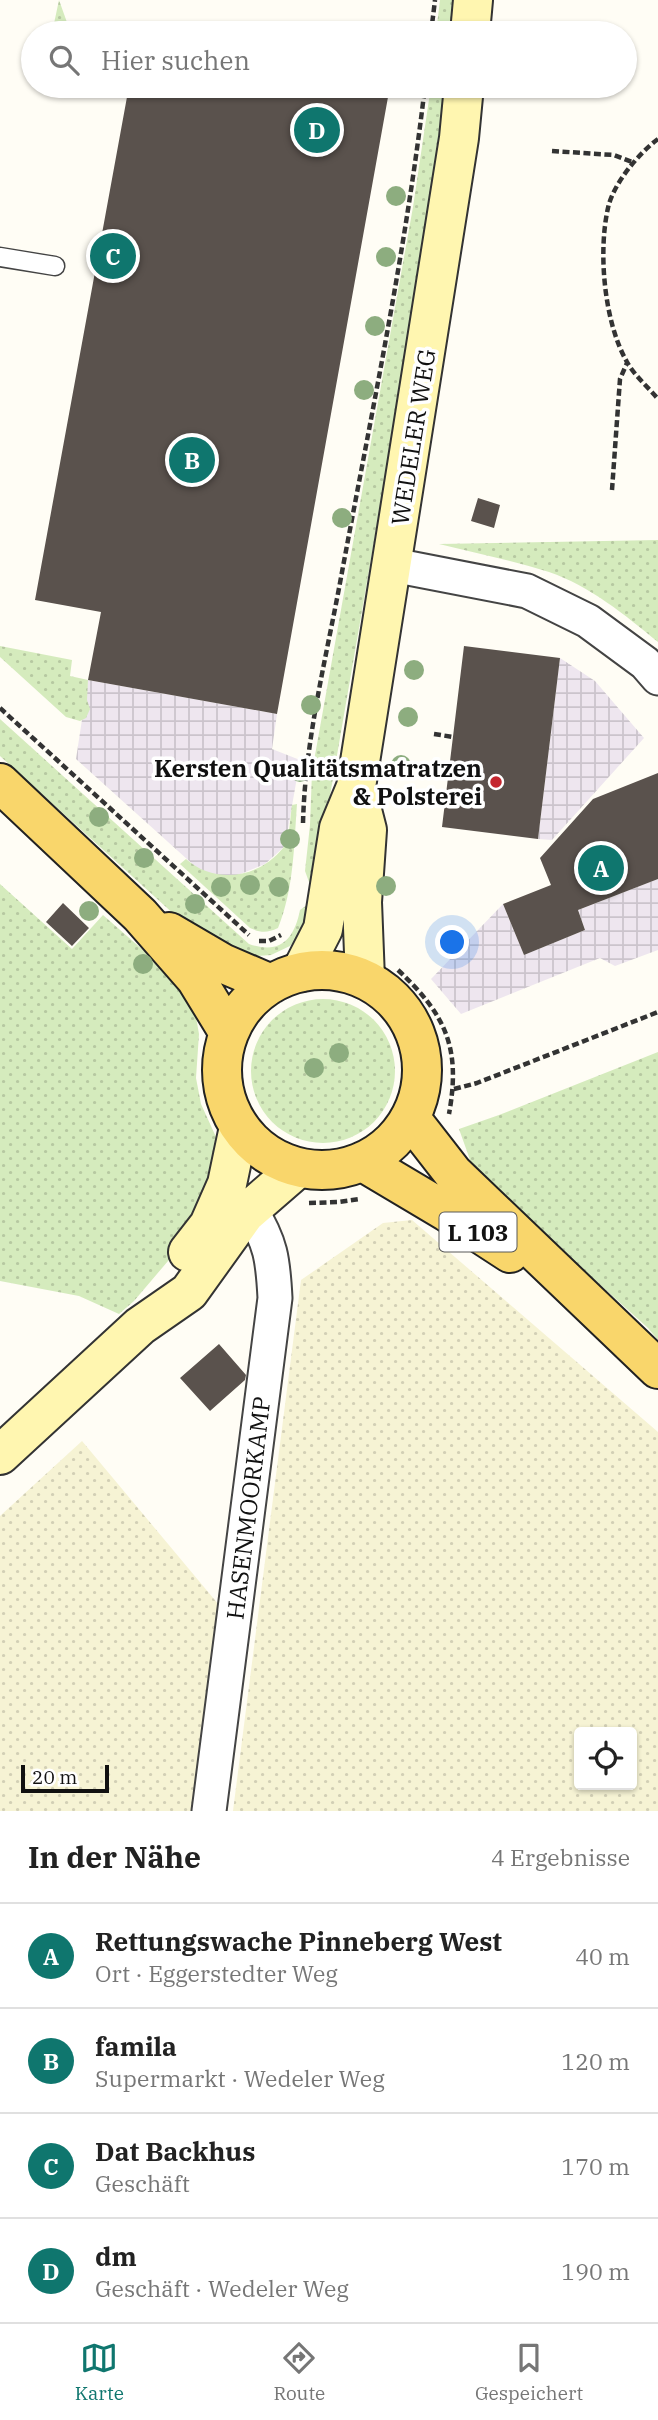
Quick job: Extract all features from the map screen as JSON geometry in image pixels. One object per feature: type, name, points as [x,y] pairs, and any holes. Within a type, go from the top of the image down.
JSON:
[{"type":"main road","points":[[471,21],[473,0]]},
{"type":"main road","name":"WEDELER WEG","points":[[286,978],[323,929],[339,828],[356,787],[393,565],[459,138],[463,98]]},
{"type":"main road","points":[[0,783],[140,915],[196,979],[229,1033]]},
{"type":"main road","name":"WEDELER WEG","points":[[356,787],[367,830],[362,902],[380,973]]},
{"type":"main road","points":[[140,915],[222,963],[286,978],[334,970],[380,973],[392,998],[412,1024],[422,1055],[422,1088],[411,1119],[390,1144],[363,1162],[331,1171],[285,1164],[248,1139],[239,1127],[225,1097],[221,1065],[229,1033],[245,1005],[286,978]]},
{"type":"main road","name":"L 103","points":[[411,1119],[453,1173],[658,1369]]},
{"type":"main road","points":[[140,1326],[162,1286],[209,1225],[227,1184],[239,1127]]},
{"type":"main road","name":"L 103","points":[[363,1162],[447,1212],[591,1307]]},
{"type":"main road","points":[[0,1455],[140,1326],[189,1292],[250,1209],[299,1168]]},
{"type":"street","points":[[393,565],[527,591],[588,621],[645,663],[658,678]]},
{"type":"street","name":"HASENMOORKAMP","points":[[209,1811],[275,1297],[273,1258],[264,1231],[250,1209]]},
{"type":"lane","points":[[0,257],[55,266]]},
{"type":"path","points":[[432,21],[435,0]]},
{"type":"path","points":[[303,825],[304,788],[316,715],[405,226],[423,98]]},
{"type":"path","points":[[658,139],[632,162],[608,206],[603,263],[612,325],[627,363],[658,399]]},
{"type":"path","points":[[552,151],[614,155],[632,162]]},
{"type":"path","points":[[612,491],[620,379],[627,363]]},
{"type":"path","points":[[0,708],[244,932],[256,940],[269,941],[279,937],[288,928]]},
{"type":"path","points":[[434,734],[453,737]]},
{"type":"path","points":[[380,973],[434,1008],[447,1034],[452,1054],[454,1089],[477,1083],[658,1012]]},
{"type":"shaded area","points":[[560,658],[595,681],[644,738],[552,840],[538,839]]},
{"type":"shaded area","points":[[88,680],[277,714],[272,749],[300,760],[285,846],[265,864],[238,875],[214,875],[198,869],[76,759]]},
{"type":"shaded area","points":[[658,879],[658,950],[615,966],[600,958],[461,1014],[431,979],[503,904],[524,955],[585,930],[578,910]]},
{"type":"shaded area","points":[[412,1220],[658,1432],[658,1811],[233,1811],[301,1280],[383,1223]]},
{"type":"shaded area","points":[[82,1441],[224,1611],[191,1811],[0,1811],[0,1516]]},
{"type":"green space","points":[[59,0],[66,21],[55,21]]},
{"type":"green space","points":[[440,0],[461,0],[458,21],[437,21]]},
{"type":"green space","points":[[429,98],[449,98],[315,882],[309,882],[305,871],[312,772],[413,207]]},
{"type":"green space","points":[[658,540],[658,642],[607,602],[564,578],[522,564],[439,544]]},
{"type":"green space","points":[[0,646],[72,660],[70,676],[88,680],[87,700],[90,709],[86,718],[80,721],[66,717],[0,657]]},
{"type":"green space","points":[[0,719],[249,944],[260,947],[278,946],[290,936],[300,910],[310,906],[297,939],[290,946],[271,955],[244,957],[177,917],[0,756]]},
{"type":"green space","points":[[297,804],[292,867],[283,913],[278,928],[267,932],[257,931],[250,928],[180,864],[186,859],[198,867],[223,875],[249,872],[262,866],[283,848],[292,805]]},
{"type":"green space","points":[[0,884],[72,949],[103,915],[168,972],[196,1017],[199,1034],[196,1078],[201,1104],[216,1137],[220,1157],[191,1234],[134,1301],[119,1314],[79,1296],[0,1281]]},
{"type":"green space","points":[[323,999],[351,1004],[374,1020],[390,1043],[395,1071],[390,1099],[374,1122],[351,1138],[323,1143],[295,1138],[272,1122],[256,1099],[251,1071],[256,1043],[272,1020],[295,1004]]},
{"type":"green space","points":[[658,1052],[658,1340],[474,1171],[459,1129]]},
{"type":"building","points":[[127,98],[388,98],[277,714],[88,680],[101,612],[35,600]]},
{"type":"building","points":[[478,498],[500,505],[494,528],[471,521]]},
{"type":"building","name":"Kersten Qualitätsmatratzen & Polsterei","points":[[464,646],[560,658],[538,839],[442,827]]},
{"type":"building","points":[[658,773],[658,879],[578,910],[585,930],[524,955],[503,904],[551,885],[540,858],[593,799]]},
{"type":"building","points":[[63,903],[89,928],[72,946],[46,922]]},
{"type":"building","points":[[219,1344],[246,1375],[245,1380],[210,1411],[180,1378]]},
{"type":"place","name":"dm","points":[[317,130]]},
{"type":"place","name":"Dat Backhus","points":[[113,256]]},
{"type":"place","name":"famila","points":[[192,460]]},
{"type":"place","name":"Kersten Qualitätsmatratzen & Polsterei","points":[[496,782]]},
{"type":"place","name":"Rettungswache Pinneberg West","points":[[601,868]]}]
